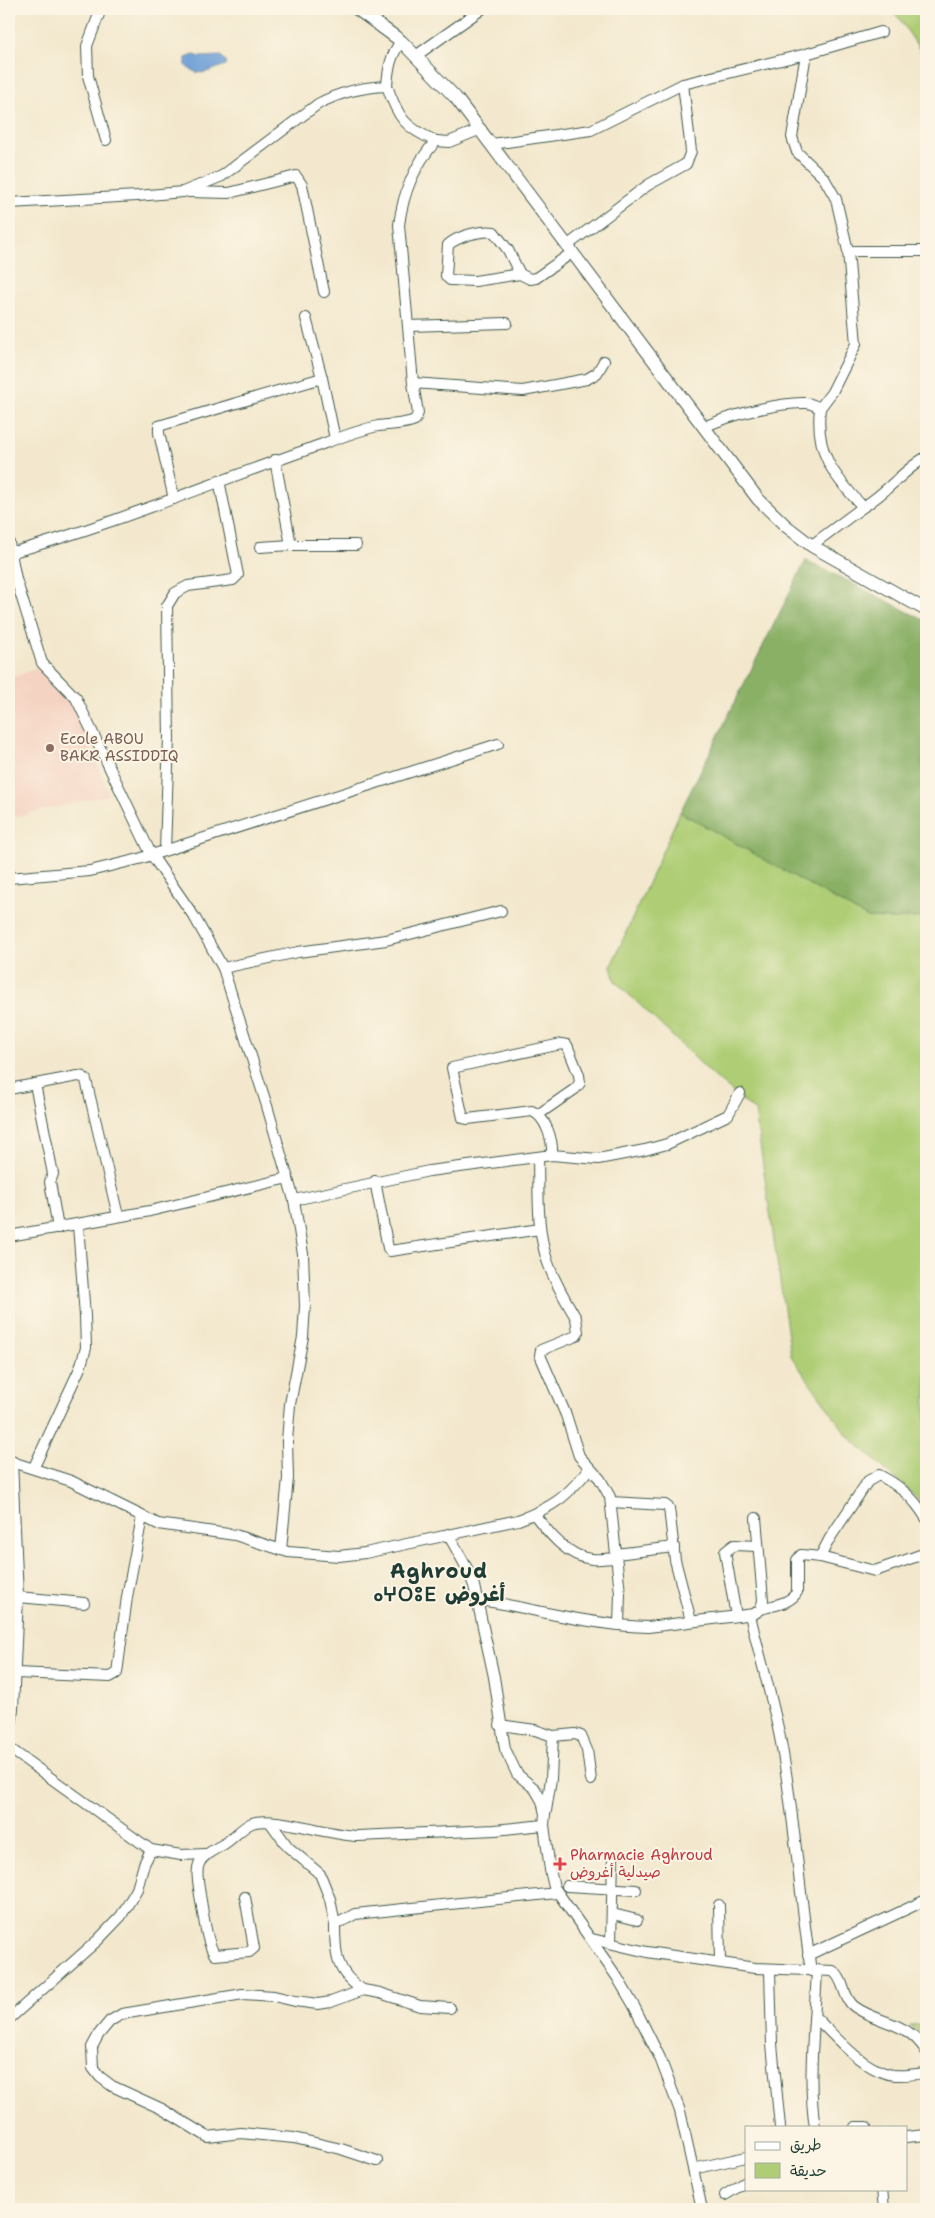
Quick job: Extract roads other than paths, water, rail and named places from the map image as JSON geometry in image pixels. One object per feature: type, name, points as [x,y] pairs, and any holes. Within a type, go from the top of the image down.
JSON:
[{"type":"street","points":[[100,9],[87,46],[88,76],[106,140]]},
{"type":"street","points":[[357,9],[417,55],[456,98],[758,499],[786,526],[812,545],[926,610]]},
{"type":"street","points":[[417,55],[482,9]]},
{"type":"street","points":[[492,144],[591,130],[683,84],[806,54],[881,32]]},
{"type":"street","points":[[401,41],[395,49],[388,70],[387,86],[402,119],[416,133],[436,141],[449,142],[481,129]]},
{"type":"street","points":[[806,54],[792,137],[797,152],[824,178],[836,199],[848,251],[856,344],[832,392],[820,408],[818,428],[824,455],[838,480],[863,507]]},
{"type":"street","points":[[520,274],[508,250],[494,232],[483,231],[452,241],[448,245],[446,276],[450,280],[475,281],[520,274],[530,279],[536,278],[648,185],[686,164],[691,151],[683,84]]},
{"type":"street","points":[[183,192],[222,176],[318,104],[334,95],[352,90],[387,86]]},
{"type":"street","points":[[281,1550],[286,1512],[290,1404],[304,1337],[303,1254],[294,1200],[223,968],[195,918],[151,854],[76,698],[42,663],[12,581],[10,548],[99,526],[174,499],[219,480],[376,426],[409,423],[415,420],[418,413],[413,383],[399,225],[402,203],[409,184],[426,153],[436,141]]},
{"type":"street","points":[[9,204],[183,192],[229,193],[296,176],[302,185],[324,292]]},
{"type":"street","points":[[848,251],[926,251]]},
{"type":"street","points":[[306,318],[322,378],[335,440]]},
{"type":"street","points":[[408,326],[507,323]]},
{"type":"street","points":[[413,383],[523,391],[587,378],[597,373],[604,361]]},
{"type":"street","points":[[174,499],[165,465],[158,426],[322,378]]},
{"type":"street","points":[[704,427],[718,420],[778,405],[807,402],[820,408]]},
{"type":"street","points":[[812,545],[863,507],[880,497],[913,465],[926,457]]},
{"type":"street","points":[[275,460],[291,545]]},
{"type":"street","points":[[165,850],[169,738],[167,606],[175,593],[188,586],[233,580],[238,575],[219,480]]},
{"type":"street","points":[[260,547],[356,545]]},
{"type":"street","points":[[9,878],[90,871],[139,859],[498,744]]},
{"type":"street","points":[[223,968],[298,952],[386,940],[501,910]]},
{"type":"street","points":[[539,1114],[575,1089],[580,1083],[579,1075],[567,1045],[561,1044],[489,1058],[452,1068],[463,1118],[532,1111],[539,1114],[553,1143],[552,1155]]},
{"type":"street","points":[[9,1089],[78,1076],[86,1080],[118,1216]]},
{"type":"street","points":[[35,1084],[53,1174],[50,1182],[58,1228]]},
{"type":"street","points":[[294,1200],[375,1181],[429,1171],[552,1155],[598,1159],[660,1147],[728,1115],[740,1093]]},
{"type":"street","points":[[538,1157],[540,1229],[548,1265],[576,1318],[578,1332],[576,1336],[540,1350],[540,1355],[566,1415],[579,1456],[606,1488],[611,1502],[620,1593],[619,1625]]},
{"type":"street","points":[[9,1236],[150,1211],[288,1178]]},
{"type":"street","points":[[375,1181],[390,1251],[540,1229]]},
{"type":"street","points":[[34,1468],[80,1368],[86,1348],[78,1225]]},
{"type":"street","points":[[9,1738],[16,1673],[18,1596],[10,1461],[71,1481],[107,1497],[158,1524],[236,1535],[281,1550],[314,1555],[339,1556],[365,1553],[518,1520],[558,1502],[575,1487],[590,1468]]},
{"type":"street","points":[[820,1557],[862,1489],[874,1476],[879,1475],[899,1486],[916,1502],[926,1518]]},
{"type":"street","points":[[611,1502],[665,1505],[669,1508],[674,1548],[691,1622]]},
{"type":"street","points":[[534,1514],[551,1535],[579,1555],[592,1559],[674,1548]]},
{"type":"street","points":[[16,1673],[110,1677],[117,1673],[127,1597],[142,1517]]},
{"type":"street","points":[[756,1518],[763,1600],[761,1609]]},
{"type":"street","points":[[448,1534],[469,1572],[477,1600],[494,1676],[505,1749],[513,1768],[537,1793],[545,1814]]},
{"type":"street","points":[[736,1616],[725,1552],[734,1545],[758,1546]]},
{"type":"street","points":[[477,1600],[503,1602],[550,1614],[648,1628],[750,1615],[761,1609],[787,1602],[797,1592],[798,1557],[801,1555],[820,1557],[875,1571],[926,1554]]},
{"type":"street","points":[[18,1596],[84,1603]]},
{"type":"street","points":[[750,1615],[763,1672],[775,1710],[782,1750],[808,1955],[814,1970],[815,2017],[812,2114],[814,2126]]},
{"type":"street","points":[[500,1725],[535,1730],[553,1736],[575,1734],[581,1736],[587,1750],[591,1780]]},
{"type":"street","points":[[553,1736],[551,1779],[544,1825],[550,1870],[557,1893],[592,1939],[634,2006],[660,2058],[680,2111],[702,2209]]},
{"type":"street","points":[[9,1748],[32,1762],[68,1791],[151,1850],[181,1855],[206,1854]]},
{"type":"street","points":[[244,1897],[254,1948],[249,1952],[215,1954],[210,1947],[198,1876],[198,1864],[206,1854],[230,1840],[253,1823],[270,1822],[344,1836],[494,1830],[544,1825]]},
{"type":"street","points":[[270,1822],[288,1847],[320,1874],[330,1899],[335,1925],[335,1953],[350,1982],[363,1990],[380,1993],[420,2006],[450,2008]]},
{"type":"street","points":[[9,2019],[98,1940],[121,1916],[137,1889],[144,1864],[151,1850]]},
{"type":"street","points":[[611,1943],[613,1857]]},
{"type":"street","points":[[566,1886],[636,1890]]},
{"type":"street","points":[[335,1925],[355,1914],[557,1893]]},
{"type":"street","points":[[808,1955],[926,1900]]},
{"type":"street","points":[[719,1905],[720,1962]]},
{"type":"street","points":[[613,1914],[637,1920]]},
{"type":"street","points":[[592,1939],[647,1952],[770,1970],[835,1972],[852,2004],[860,2010],[902,2028],[921,2043],[926,2051]]},
{"type":"street","points":[[770,1970],[772,2044],[780,2126]]},
{"type":"street","points":[[363,1990],[331,2002],[318,2004],[274,1996],[243,1994],[122,2014],[110,2021],[99,2034],[92,2047],[92,2058],[93,2068],[100,2077],[112,2086],[162,2109],[208,2137],[241,2133],[294,2138],[334,2147],[377,2162]]},
{"type":"street","points":[[815,2017],[870,2066],[888,2074],[926,2073]]},
{"type":"street","points":[[908,2137],[926,2135]]},
{"type":"street","points":[[693,2169],[745,2157]]},
{"type":"street","points":[[725,2195],[745,2183]]},
{"type":"street","points":[[882,2190],[884,2209]]},
{"type":"water","points":[[194,55],[201,57],[221,56],[226,61],[226,65],[201,73],[196,72],[186,66],[186,58]]},
{"type":"place","name":"Ecole ABOU BAKR ASSIDDIQ","points":[[50,748]]},
{"type":"place","name":"Pharmacie Aghroud صيدلية أغروض","points":[[560,1864]]},
{"type":"district","name":"Aghroud ⴰⵖⵔⵓⴹ أغروض","points":[[439,1582]]}]
